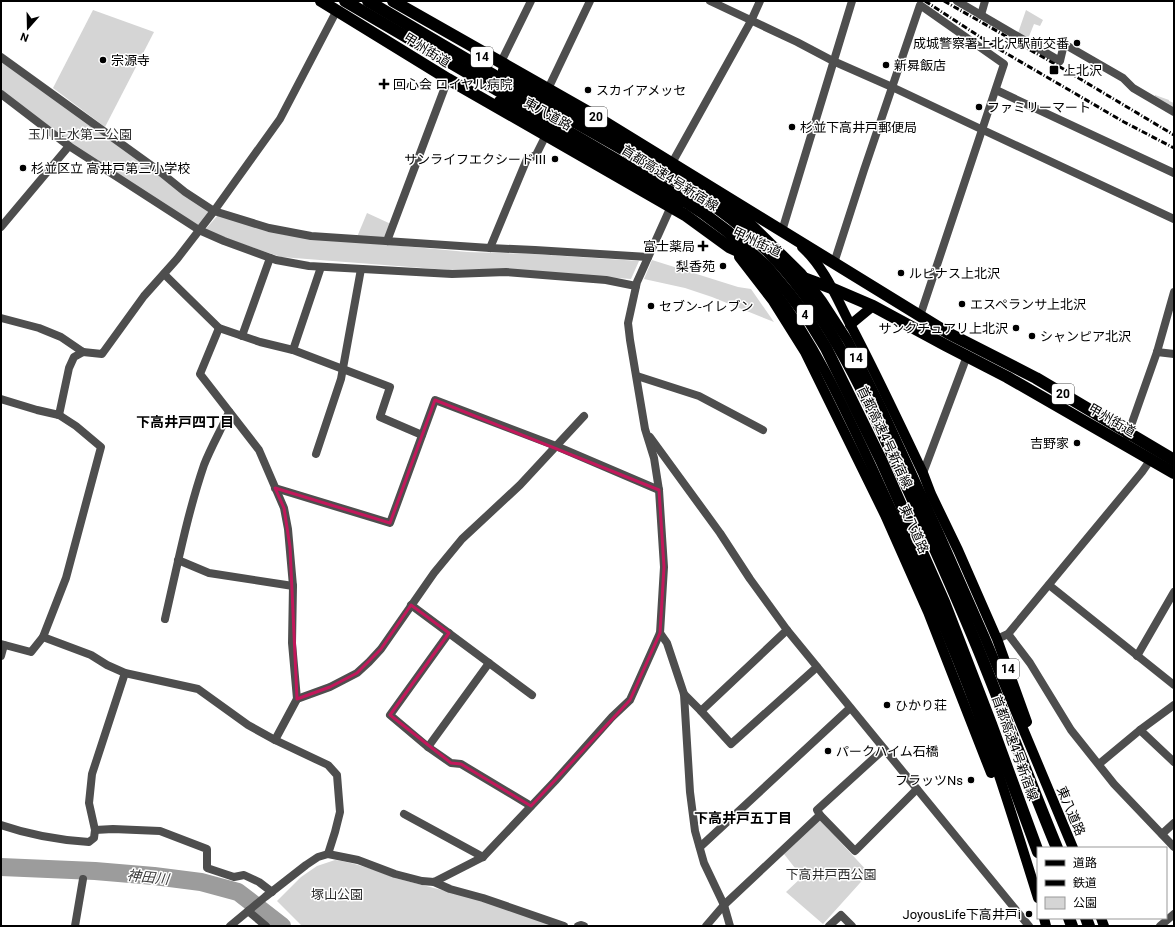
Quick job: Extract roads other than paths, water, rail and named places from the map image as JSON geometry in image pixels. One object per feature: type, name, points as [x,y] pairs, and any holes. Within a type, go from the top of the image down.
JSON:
[{"type":"highway","name":"甲州街道","points":[[321,1],[448,79],[550,134],[685,215],[729,247],[756,260],[831,288],[873,306],[1127,439],[1174,460]]},
{"type":"highway","name":"首都高速4号新宿線","points":[[345,1],[639,173],[703,213],[746,248],[766,267],[788,292],[826,348],[888,474],[944,602],[1037,849]]},
{"type":"highway","name":"首都高速4号新宿線","points":[[368,1],[619,147],[709,202],[755,238],[799,285],[837,342],[896,462],[961,609],[1056,847]]},
{"type":"highway","name":"甲州街道","points":[[395,2],[548,89],[672,163],[948,333],[1036,378],[1127,439],[1151,459],[1174,473]]},
{"type":"highway","points":[[1030,829],[1038,847]]},
{"type":"main road","name":"東八道路","points":[[395,2],[568,110],[698,186],[750,223],[801,273],[822,301],[848,341],[880,405],[937,529],[1074,847]]},
{"type":"main road","name":"東八道路","points":[[379,36],[550,134],[651,187],[700,220],[752,262],[786,306],[804,334],[850,421],[940,617],[978,714],[1037,895]]},
{"type":"main road","name":"14","points":[[787,234],[818,263],[863,348],[923,473],[931,494],[958,550],[997,639],[1074,847]]},
{"type":"main road","name":"14","points":[[729,247],[744,263],[773,301],[806,352],[885,515],[928,612],[1026,860]]},
{"type":"main road","points":[[850,325],[873,306]]},
{"type":"main road","points":[[885,515],[931,494]]},
{"type":"street","points":[[501,62],[531,1]]},
{"type":"street","points":[[548,89],[590,1]]},
{"type":"street","points":[[710,1],[797,42],[833,61],[892,86],[1174,219]]},
{"type":"street","points":[[672,163],[751,21],[760,1]]},
{"type":"street","points":[[957,1],[1060,61],[1064,44],[1123,78],[1133,88],[1174,112]]},
{"type":"street","points":[[981,15],[985,1]]},
{"type":"street","points":[[787,234],[849,2]]},
{"type":"street","points":[[834,263],[920,5],[1004,64],[920,316]]},
{"type":"street","points":[[1,318],[39,328],[54,334],[61,337],[82,352],[102,354],[144,296],[177,259],[214,211],[280,119],[336,10]]},
{"type":"street","points":[[1,57],[159,171],[184,192],[214,211],[269,228],[311,236],[648,257]]},
{"type":"street","points":[[387,241],[448,79]]},
{"type":"street","points":[[996,90],[1174,173]]},
{"type":"street","points":[[1,94],[68,146],[199,230],[224,242],[276,260],[321,267],[452,274],[506,272],[606,280],[636,286]]},
{"type":"street","points":[[490,248],[527,159],[536,155],[550,134]]},
{"type":"street","points":[[1,227],[68,146]]},
{"type":"street","points":[[434,882],[483,857],[556,781],[612,717],[630,700],[660,633],[664,567],[659,490],[654,458],[645,429],[628,322],[636,286],[671,207],[688,174]]},
{"type":"street","points":[[242,336],[270,258]]},
{"type":"street","points":[[293,350],[321,267]]},
{"type":"street","points":[[316,454],[341,379],[361,269]]},
{"type":"street","points":[[164,274],[219,328],[260,342],[293,350],[390,387],[380,417],[422,435]]},
{"type":"street","points":[[1127,439],[1157,352],[1174,292]]},
{"type":"street","points":[[219,328],[200,374],[259,450],[284,508],[288,528],[293,586],[292,628],[297,699],[275,740]]},
{"type":"street","points":[[59,415],[66,375],[74,357],[82,352]]},
{"type":"street","points":[[1157,352],[1174,354]]},
{"type":"street","points":[[923,473],[967,356]]},
{"type":"street","points":[[637,376],[699,396],[763,430]]},
{"type":"street","points":[[1,400],[59,415],[76,426],[101,447],[66,578],[43,637],[31,652],[2,644],[1,656]]},
{"type":"street","points":[[275,488],[390,522],[436,400],[556,446],[659,490]]},
{"type":"street","points":[[165,619],[188,517],[205,464],[229,412]]},
{"type":"street","points":[[297,699],[330,688],[357,674],[381,649],[434,573],[462,539],[520,485],[584,416]]},
{"type":"street","points":[[645,429],[727,542],[750,579],[787,630],[1029,926]]},
{"type":"street","points":[[997,639],[1008,634],[1151,459]]},
{"type":"street","points":[[178,560],[209,573],[293,586]]},
{"type":"street","points":[[1049,585],[1174,686]]},
{"type":"street","points":[[1137,656],[1174,592]]},
{"type":"street","points":[[411,605],[532,695]]},
{"type":"street","points":[[701,711],[787,630]]},
{"type":"street","points":[[660,633],[667,643],[684,694],[693,819],[704,863],[724,905],[730,926]]},
{"type":"street","points":[[449,634],[390,715],[428,747],[451,763],[461,764],[531,806]]},
{"type":"street","points":[[1008,634],[1030,664],[1071,730],[1114,784],[1174,847]]},
{"type":"street","points":[[43,637],[91,655],[107,665],[125,673],[198,689],[248,724],[275,740],[328,765],[337,775],[340,812],[328,854]]},
{"type":"street","points":[[428,747],[489,663]]},
{"type":"street","points":[[684,694],[731,744],[817,667]]},
{"type":"street","points":[[1,826],[58,839],[89,842],[94,838],[95,830],[89,803],[92,774],[125,673]]},
{"type":"street","points":[[1099,764],[1140,730],[1174,705]]},
{"type":"street","points":[[700,847],[850,708]]},
{"type":"street","points":[[1140,730],[1174,762]]},
{"type":"street","points":[[884,749],[816,810],[820,815],[855,851],[917,790]]},
{"type":"street","points":[[404,814],[483,857]]},
{"type":"street","points":[[706,926],[724,905],[820,815]]},
{"type":"street","points":[[1162,834],[1174,823]]},
{"type":"street","points":[[95,830],[113,828],[160,831],[167,833],[207,849],[207,868],[234,877],[244,876],[259,882],[272,892]]},
{"type":"street","points":[[230,926],[312,861],[318,857],[328,854],[358,860],[395,874],[422,881],[434,882],[450,889],[483,898],[564,926]]},
{"type":"street","points":[[75,926],[83,879]]},
{"type":"street","points":[[249,910],[266,926]]},
{"type":"street","points":[[1160,926],[1174,914]]},
{"type":"street","points":[[829,926],[841,915],[852,926]]},
{"type":"street","points":[[578,926],[584,926]]},
{"type":"waterway","name":"神田川","points":[[1,867],[95,871],[201,882],[238,892],[282,926]]},
{"type":"railway","points":[[925,1],[997,48],[1124,122],[1174,148]]},
{"type":"railway","points":[[944,1],[1055,64],[1174,135]]},
{"type":"place","name":"成城警察署上北沢駅前交番","points":[[1077,43]]},
{"type":"place","name":"宗源寺","points":[[103,60]]},
{"type":"place","name":"新曻飯店","points":[[886,65]]},
{"type":"place","name":"上北沢","points":[[1054,70]]},
{"type":"place","name":"回心会 ロイヤル病院","points":[[384,84]]},
{"type":"place","name":"スカイアメッセ","points":[[588,90]]},
{"type":"place","name":"ファミリーマート","points":[[979,107]]},
{"type":"place","name":"杉並下高井戸郵便局","points":[[792,127]]},
{"type":"place","name":"サンライフエクシードⅢ","points":[[555,159]]},
{"type":"place","name":"杉並区立 高井戸第三小学校","points":[[23,168]]},
{"type":"place","name":"富士薬局","points":[[703,246]]},
{"type":"place","name":"梨香苑","points":[[723,266]]},
{"type":"place","name":"ルピナス上北沢","points":[[901,273]]},
{"type":"place","name":"エスペランサ上北沢","points":[[962,304]]},
{"type":"place","name":"セブン-イレブン","points":[[651,306]]},
{"type":"place","name":"サンクチュアリ上北沢","points":[[1016,328]]},
{"type":"place","name":"シャンピア北沢","points":[[1032,336]]},
{"type":"place","name":"吉野家","points":[[1077,443]]},
{"type":"place","name":"ひかり荘","points":[[887,705]]},
{"type":"place","name":"パークハイム石橋","points":[[828,751]]},
{"type":"place","name":"フラッツNs","points":[[971,780]]},
{"type":"place","name":"JoyousLife下高井戸i","points":[[1029,914]]},
{"type":"district","name":"下高井戸四丁目","points":[[185,422]]},
{"type":"district","name":"下高井戸五丁目","points":[[743,818]]},
{"type":"park label","name":"玉川上水第二公園","points":[[80,134]]},
{"type":"park label","name":"下高井戸西公園","points":[[831,874]]},
{"type":"park label","name":"塚山公園","points":[[337,894]]}]
